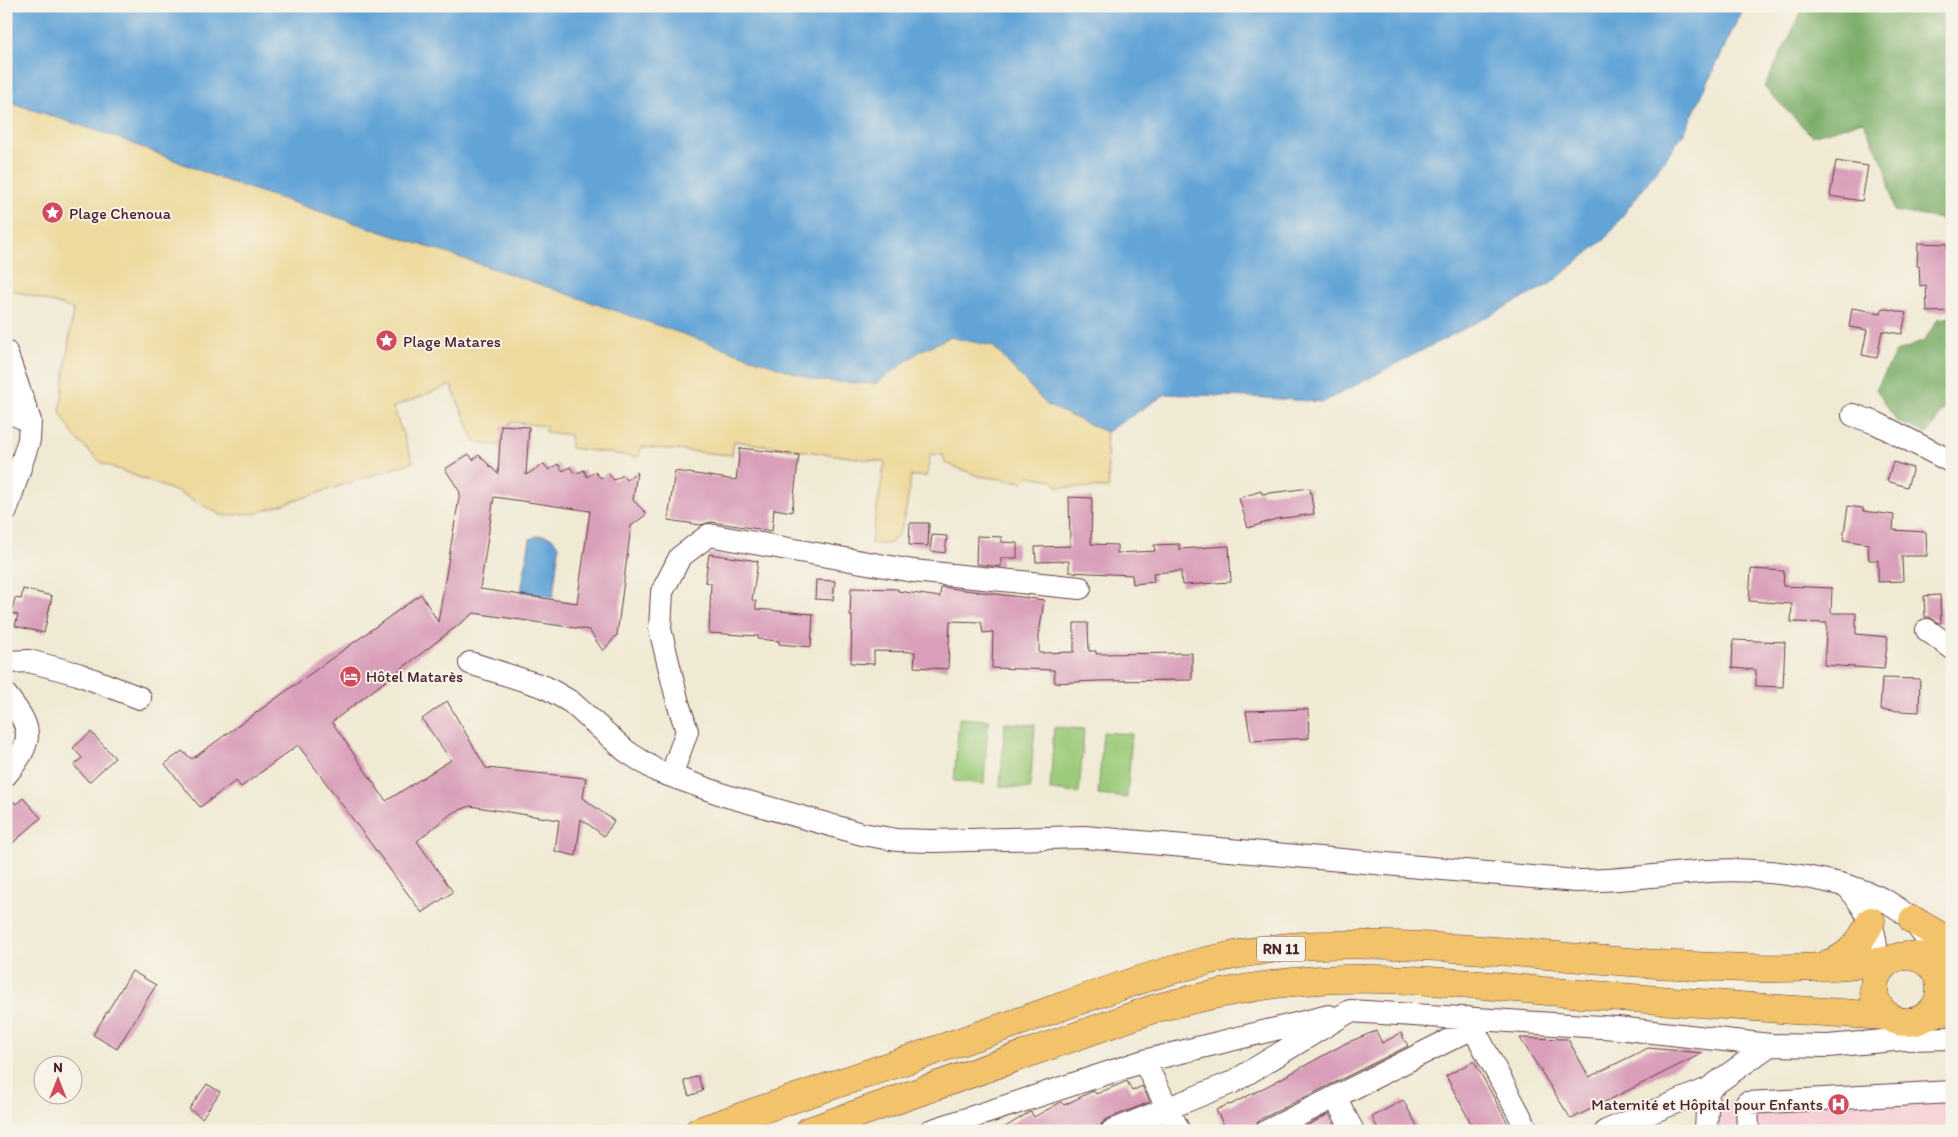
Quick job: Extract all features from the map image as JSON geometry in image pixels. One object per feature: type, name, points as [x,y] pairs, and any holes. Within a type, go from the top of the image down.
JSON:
[{"type":"main road","points":[[1913,920],[1915,960],[1940,984],[1938,1001],[1916,1020],[1879,1008],[1874,998],[1873,987],[1915,960]]},
{"type":"main road","points":[[1818,967],[1832,963],[1850,951],[1864,935],[1871,921]]},
{"type":"main road","name":"RN 11","points":[[699,1131],[1162,973],[1258,952],[1298,946],[1364,944],[1428,946],[1706,967],[1818,967],[1915,960]]},
{"type":"main road","name":"RN 11","points":[[809,1131],[1153,1009],[1211,994],[1260,986],[1320,980],[1409,981],[1916,1020]]},
{"type":"street","points":[[6,352],[30,421],[29,440],[8,499]]},
{"type":"street","points":[[6,411],[30,421]]},
{"type":"street","points":[[1852,415],[1876,423],[1952,462]]},
{"type":"street","points":[[671,776],[687,730],[678,703],[660,629],[662,592],[680,557],[710,536],[913,571],[1080,588]]},
{"type":"street","points":[[1927,630],[1952,648]]},
{"type":"street","points":[[6,662],[29,660],[78,674],[140,698]]},
{"type":"street","points":[[470,663],[545,688],[571,702],[626,752],[671,776],[727,796],[862,834],[897,840],[933,841],[1084,837],[1550,880],[1601,881],[1672,874],[1745,871],[1777,872],[1825,880],[1876,895],[1902,910],[1913,920]]},
{"type":"street","points":[[6,695],[25,722],[28,737],[25,747],[6,775]]},
{"type":"street","points":[[1847,886],[1865,908],[1871,921],[1877,948],[1915,960]]},
{"type":"street","points":[[930,1131],[1144,1061],[1350,1011],[1471,1023],[1617,1028],[1770,1045],[1828,1046],[1916,1020],[1952,1038]]},
{"type":"street","points":[[1112,1131],[1234,1082],[1350,1011]]},
{"type":"street","points":[[1267,1131],[1335,1097],[1471,1023]]},
{"type":"street","points":[[1471,1023],[1528,1131]]},
{"type":"street","points":[[1606,1131],[1708,1089],[1770,1045]]},
{"type":"street","points":[[1144,1061],[1179,1131]]},
{"type":"street","points":[[1706,1131],[1708,1089]]},
{"type":"street","points":[[1748,1131],[1747,1103],[1952,1092]]},
{"type":"street","points":[[1335,1097],[1353,1131]]},
{"type":"street","points":[[1760,1131],[1759,1113],[1952,1103]]},
{"type":"shaded area","name":"Maternité et Hôpital pour Enfants","points":[[1952,1086],[1952,1131],[1718,1131],[1717,1111],[1735,1097]]},
{"type":"green space","points":[[1805,6],[1952,6],[1952,221],[1894,211],[1886,169],[1863,121],[1812,136],[1764,87]]},
{"type":"green space","points":[[1952,317],[1952,397],[1928,433],[1897,422],[1876,389],[1896,352],[1924,341],[1938,319]]},
{"type":"green space","points":[[959,718],[988,720],[984,784],[954,781]]},
{"type":"green space","points":[[1005,723],[1035,725],[1030,789],[1000,786]]},
{"type":"green space","points":[[1054,727],[1084,729],[1079,793],[1050,790]]},
{"type":"green space","points":[[1103,732],[1132,734],[1127,798],[1098,795]]},
{"type":"sand","name":"Plage Matares","points":[[6,101],[119,138],[221,179],[501,271],[875,383],[922,350],[950,337],[993,346],[1047,405],[1106,432],[1109,488],[1058,487],[1051,480],[1029,476],[1023,482],[979,476],[945,463],[943,455],[930,454],[927,476],[911,476],[905,514],[898,534],[893,541],[887,544],[871,543],[885,462],[734,441],[732,455],[642,447],[638,457],[571,448],[570,435],[545,432],[546,426],[510,422],[505,446],[475,442],[451,385],[393,407],[413,462],[257,513],[223,516],[180,493],[102,463],[76,439],[60,412],[73,309],[6,288]]},
{"type":"water","points":[[6,6],[1744,6],[1684,133],[1606,238],[1550,284],[1323,402],[1166,394],[1106,432],[1047,405],[993,346],[950,337],[922,350],[875,384],[818,381],[501,271],[221,179],[119,138],[6,101]]},
{"type":"water","points":[[540,535],[551,537],[559,546],[553,597],[521,592],[530,539]]},
{"type":"building","points":[[1836,161],[1868,166],[1862,201],[1830,196]]},
{"type":"building","points":[[1918,243],[1947,244],[1946,271],[1952,271],[1952,311],[1927,312],[1926,285],[1920,286],[1919,266],[1917,266]]},
{"type":"building","points":[[1852,308],[1881,313],[1882,308],[1906,313],[1902,334],[1882,331],[1877,358],[1862,355],[1867,330],[1849,327]]},
{"type":"building","name":"Hôtel Matarès","points":[[501,425],[529,427],[526,475],[544,464],[549,470],[558,464],[563,471],[570,467],[575,474],[584,470],[587,477],[595,472],[601,478],[608,473],[614,480],[623,475],[626,480],[637,472],[633,500],[647,514],[631,526],[617,635],[603,651],[589,630],[474,613],[332,722],[386,801],[451,760],[422,719],[447,701],[486,768],[586,778],[583,798],[614,821],[604,836],[581,819],[576,856],[555,851],[559,820],[470,806],[452,813],[417,841],[453,892],[422,913],[298,745],[241,787],[236,781],[200,807],[165,764],[182,751],[192,759],[421,594],[438,622],[460,492],[445,469],[469,454],[473,460],[479,455],[498,474]],"holes":[[[494,497],[590,511],[577,603],[480,589]]]},
{"type":"building","points":[[740,448],[799,455],[792,512],[774,509],[772,531],[711,522],[701,525],[668,520],[675,471],[736,480]]},
{"type":"building","points":[[1893,462],[1913,468],[1907,487],[1887,481]]},
{"type":"building","points":[[1310,488],[1314,514],[1276,519],[1248,528],[1239,498],[1261,491],[1262,494]]},
{"type":"building","points":[[1069,497],[1092,498],[1091,544],[1117,545],[1117,553],[1155,551],[1154,545],[1179,544],[1179,549],[1229,546],[1231,582],[1182,585],[1181,571],[1153,573],[1154,582],[1133,584],[1132,575],[1069,572],[1069,561],[1036,562],[1035,547],[1070,546]]},
{"type":"building","points":[[1848,506],[1863,508],[1863,511],[1894,515],[1893,530],[1926,532],[1927,556],[1902,556],[1903,581],[1878,582],[1878,560],[1869,560],[1868,544],[1843,540]]},
{"type":"building","points":[[910,523],[929,523],[928,546],[909,545]]},
{"type":"building","points":[[932,535],[947,536],[945,553],[930,551]]},
{"type":"building","points":[[977,536],[1002,537],[1001,542],[1017,543],[1017,558],[1001,558],[1001,567],[976,564]]},
{"type":"building","points":[[709,554],[758,561],[752,600],[756,601],[756,609],[813,614],[811,647],[779,644],[779,641],[758,639],[758,636],[709,633],[711,583],[705,582]]},
{"type":"building","points":[[1751,569],[1784,571],[1783,586],[1832,588],[1831,613],[1856,613],[1856,634],[1888,637],[1884,669],[1824,665],[1827,623],[1791,622],[1792,604],[1749,601]]},
{"type":"building","points":[[816,580],[835,581],[833,600],[815,599]]},
{"type":"building","points":[[941,587],[1044,600],[1039,635],[1039,653],[1074,652],[1074,623],[1088,623],[1089,651],[1096,651],[1096,654],[1192,653],[1192,680],[1055,683],[1054,670],[992,668],[993,632],[983,633],[981,622],[950,621],[948,669],[914,667],[915,652],[874,651],[874,664],[851,663],[851,588],[898,589],[898,591],[940,597]]},
{"type":"building","points":[[23,589],[52,596],[44,633],[15,626],[18,615],[11,613],[15,598],[21,599]]},
{"type":"building","points":[[1940,595],[1941,623],[1939,623],[1929,617],[1925,617],[1924,596]]},
{"type":"building","points":[[1733,640],[1785,642],[1783,687],[1756,686],[1756,670],[1732,668]]},
{"type":"building","points":[[1882,678],[1920,679],[1919,712],[1880,710]]},
{"type":"building","points":[[1308,709],[1309,738],[1251,741],[1246,711]]},
{"type":"building","points":[[91,732],[115,758],[89,782],[74,765],[82,758],[73,748]]},
{"type":"building","points":[[6,793],[16,804],[23,798],[41,818],[6,849]]},
{"type":"building","points":[[132,971],[156,985],[117,1049],[93,1035]]},
{"type":"building","points":[[1376,1031],[1382,1043],[1401,1033],[1408,1046],[1261,1119],[1256,1124],[1254,1131],[1227,1131],[1216,1110],[1275,1082],[1346,1043]]},
{"type":"building","points":[[1520,1038],[1568,1039],[1589,1077],[1648,1048],[1703,1053],[1571,1119]]},
{"type":"building","points":[[1474,1061],[1512,1131],[1475,1131],[1446,1076]]},
{"type":"building","points":[[698,1076],[703,1091],[689,1096],[684,1081]]},
{"type":"building","points":[[1127,1081],[1132,1091],[1142,1086],[1150,1102],[1107,1119],[1100,1128],[1091,1131],[999,1131],[1028,1113],[1031,1112],[1034,1117],[1061,1102],[1064,1105],[1091,1092],[1094,1091],[1096,1094]]},
{"type":"building","points":[[207,1084],[220,1092],[202,1118],[189,1109]]},
{"type":"building","points":[[1403,1100],[1420,1131],[1379,1131],[1372,1117]]},
{"type":"building","points":[[1329,1114],[1338,1131],[1302,1131],[1301,1129]]},
{"type":"place","name":"Plage Chenoua","points":[[53,213]]},
{"type":"place","name":"Plage Matares","points":[[387,341]]},
{"type":"place","name":"Hôtel Matarès","points":[[350,676]]},
{"type":"place","name":"Maternité et Hôpital pour Enfants","points":[[1839,1104]]}]
